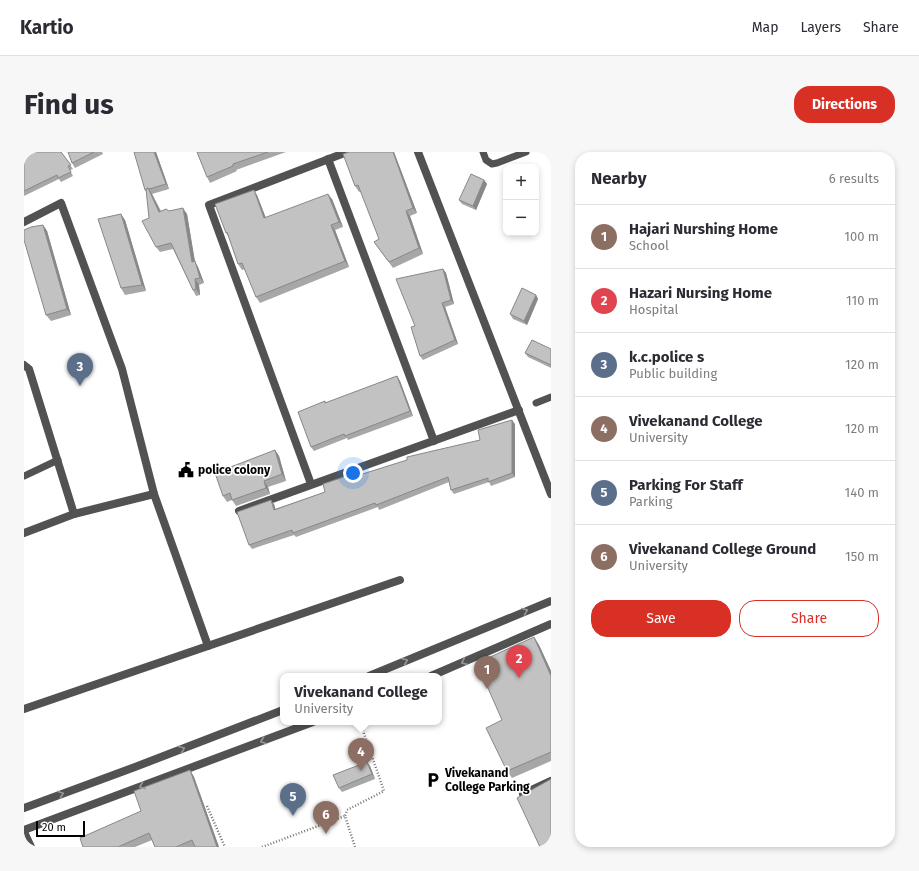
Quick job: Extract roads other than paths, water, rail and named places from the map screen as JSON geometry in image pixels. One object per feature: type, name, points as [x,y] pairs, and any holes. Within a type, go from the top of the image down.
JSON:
[{"type":"street","points":[[312,484],[209,205],[347,152]]},
{"type":"street","points":[[418,152],[551,494]]},
{"type":"street","points":[[328,159],[434,441]]},
{"type":"street","points":[[24,222],[61,203],[122,369],[154,494],[208,646]]},
{"type":"street","points":[[24,365],[29,369],[74,514]]},
{"type":"street","points":[[239,511],[518,410]]},
{"type":"street","points":[[24,533],[74,514],[154,494]]},
{"type":"street","points":[[24,709],[400,580]]},
{"type":"street","points":[[376,673],[551,601]]},
{"type":"street","points":[[438,673],[551,624]]},
{"type":"street","points":[[24,808],[280,711]]},
{"type":"street","points":[[31,847],[24,831],[305,725]]},
{"type":"street","points":[[523,794],[551,781]]},
{"type":"lane","points":[[483,152],[486,160],[492,164],[526,152]]},
{"type":"lane","points":[[536,403],[551,397]]},
{"type":"lane","points":[[24,476],[58,460]]},
{"type":"place","name":"k.c.police s","points":[[80,386]]},
{"type":"place","name":"police colony","points":[[186,470]]},
{"type":"place","name":"Hazari Nursing Home","points":[[519,678]]},
{"type":"place","name":"Hajari Nurshing Home","points":[[487,689]]},
{"type":"place","name":"Vivekanand College","points":[[361,771]]},
{"type":"place","name":"Vivekanand College Parking","points":[[433,780]]},
{"type":"place","name":"Parking For Staff","points":[[293,816]]},
{"type":"place","name":"Vivekanand College Ground","points":[[326,834]]}]
